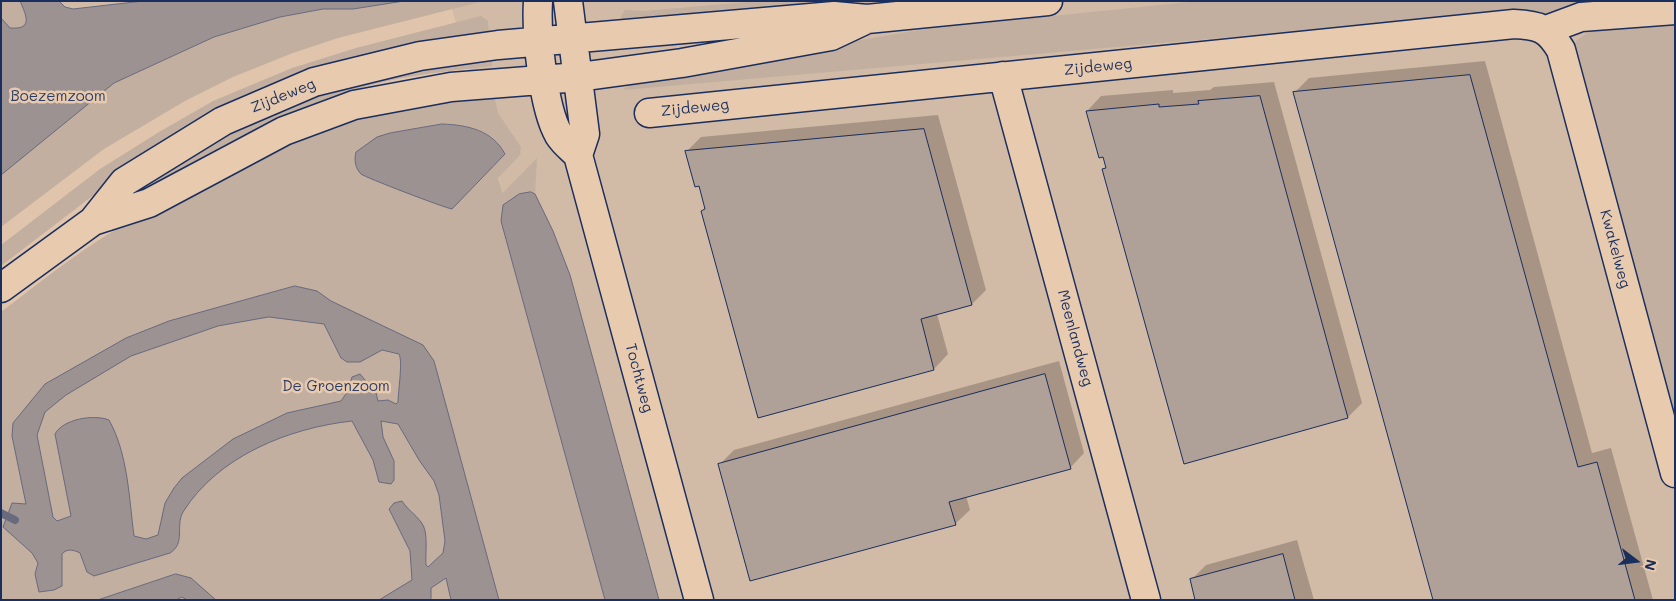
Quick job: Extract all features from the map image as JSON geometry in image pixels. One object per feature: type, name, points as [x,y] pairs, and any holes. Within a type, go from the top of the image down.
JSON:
[{"type":"street","name":"Tochtweg","points":[[538,1],[539,41],[550,108],[559,136],[578,155],[699,600]]},
{"type":"street","points":[[568,1],[585,134],[578,155]]},
{"type":"street","name":"Zijdeweg","points":[[1,288],[93,221],[124,182],[223,121],[314,82],[420,56],[539,41],[834,16],[867,18],[1048,1]]},
{"type":"street","points":[[1546,30],[1581,17],[1675,10]]},
{"type":"street","name":"Zijdeweg","points":[[93,221],[149,203],[284,131],[354,105],[451,87],[579,77],[682,63],[831,36],[867,18]]},
{"type":"street","name":"Zijdeweg","points":[[649,113],[1514,24],[1531,25],[1546,30]]},
{"type":"street","name":"Kwakelweg","points":[[1546,30],[1561,50],[1675,473]]},
{"type":"street","name":"Meenlandweg","points":[[1003,76],[1146,600]]},
{"type":"shaded area","points":[[20,1],[59,1],[65,7],[73,9],[143,1],[404,1],[353,9],[323,9],[280,17],[214,37],[114,83],[1,175],[1,18],[10,28],[23,27],[26,16]]},
{"type":"shaded area","points":[[52,1],[236,1],[56,19]]},
{"type":"shaded area","points":[[450,1],[1675,1],[1675,600],[626,600],[489,146]]},
{"type":"shaded area","points":[[442,124],[478,130],[493,139],[505,154],[452,209],[376,181],[361,174],[357,169],[356,152],[377,137]]},
{"type":"shaded area","points":[[531,192],[535,194],[553,231],[570,275],[659,600],[605,600],[501,221],[503,205],[519,194]]},
{"type":"shaded area","points":[[295,286],[317,291],[331,301],[423,345],[434,361],[499,600],[451,600],[446,578],[431,588],[431,600],[379,600],[412,580],[410,551],[389,509],[394,503],[402,501],[423,526],[426,536],[426,565],[428,567],[443,553],[445,541],[439,495],[434,481],[398,424],[381,421],[383,437],[394,461],[394,480],[391,484],[379,482],[373,460],[352,421],[304,430],[257,448],[235,460],[215,475],[198,492],[183,512],[178,544],[170,553],[94,576],[87,572],[80,553],[68,550],[62,554],[62,586],[54,590],[39,592],[35,574],[38,563],[32,553],[3,527],[12,503],[26,504],[12,436],[13,423],[45,384],[126,338],[169,321]],"holes":[[[269,317],[324,324],[341,358],[347,362],[360,362],[382,350],[399,354],[401,363],[398,402],[396,404],[388,400],[378,401],[376,393],[360,374],[352,377],[348,391],[341,401],[287,413],[233,439],[182,478],[165,503],[158,535],[146,539],[134,536],[124,462],[109,420],[87,418],[72,421],[59,429],[55,434],[71,516],[57,521],[53,517],[37,435],[45,412],[66,395],[131,356],[218,326]]]},
{"type":"shaded area","points":[[176,574],[191,578],[216,600],[187,600],[182,597],[176,600],[98,600]]},
{"type":"green space","name":"Boezemzoom","points":[[1,1],[52,1],[125,78],[214,37],[280,17],[323,9],[353,9],[404,1],[484,1],[338,38],[293,53],[233,77],[185,101],[104,149],[1,227]]},
{"type":"green space","points":[[759,1],[888,1],[640,26],[622,25],[621,16],[625,10],[644,11]]},
{"type":"green space","points":[[1199,1],[1658,1],[1556,24],[1517,12],[623,90],[630,84],[683,70],[926,29]]},
{"type":"green space","points":[[481,16],[488,21],[489,35],[390,52],[133,165],[1,266],[1,245],[100,169],[213,101],[292,68],[356,48]]},
{"type":"green space","points":[[1675,23],[1675,428],[1574,55],[1576,41],[1591,30]]},
{"type":"green space","points":[[491,55],[492,66],[381,82],[346,93],[264,129],[132,200],[126,191],[177,157],[328,86]]},
{"type":"green space","name":"De Groenzoom","points":[[494,96],[498,113],[521,147],[520,155],[498,178],[503,193],[537,158],[535,194],[531,192],[626,600],[1,600],[1,312],[100,239],[158,204],[203,180],[249,158],[345,122],[394,109],[444,100]],"holes":[[[442,124],[474,128],[494,138],[390,133]]]},
{"type":"building","points":[[1470,75],[1578,467],[1597,462],[1635,600],[1433,600],[1293,92]]},
{"type":"building","points":[[1260,96],[1348,418],[1184,464],[1102,169],[1106,168],[1103,157],[1099,158],[1086,111],[1159,104],[1159,107],[1199,104],[1198,101]]},
{"type":"building","points":[[924,129],[972,305],[921,319],[934,370],[758,418],[701,211],[705,209],[699,186],[695,187],[685,151]]},
{"type":"building","points":[[1045,374],[1071,469],[949,502],[956,525],[750,581],[718,464]]},
{"type":"building","points":[[1283,554],[1295,600],[1195,600],[1190,579]]},
{"type":"waterway","points":[[1,513],[15,520]]}]
